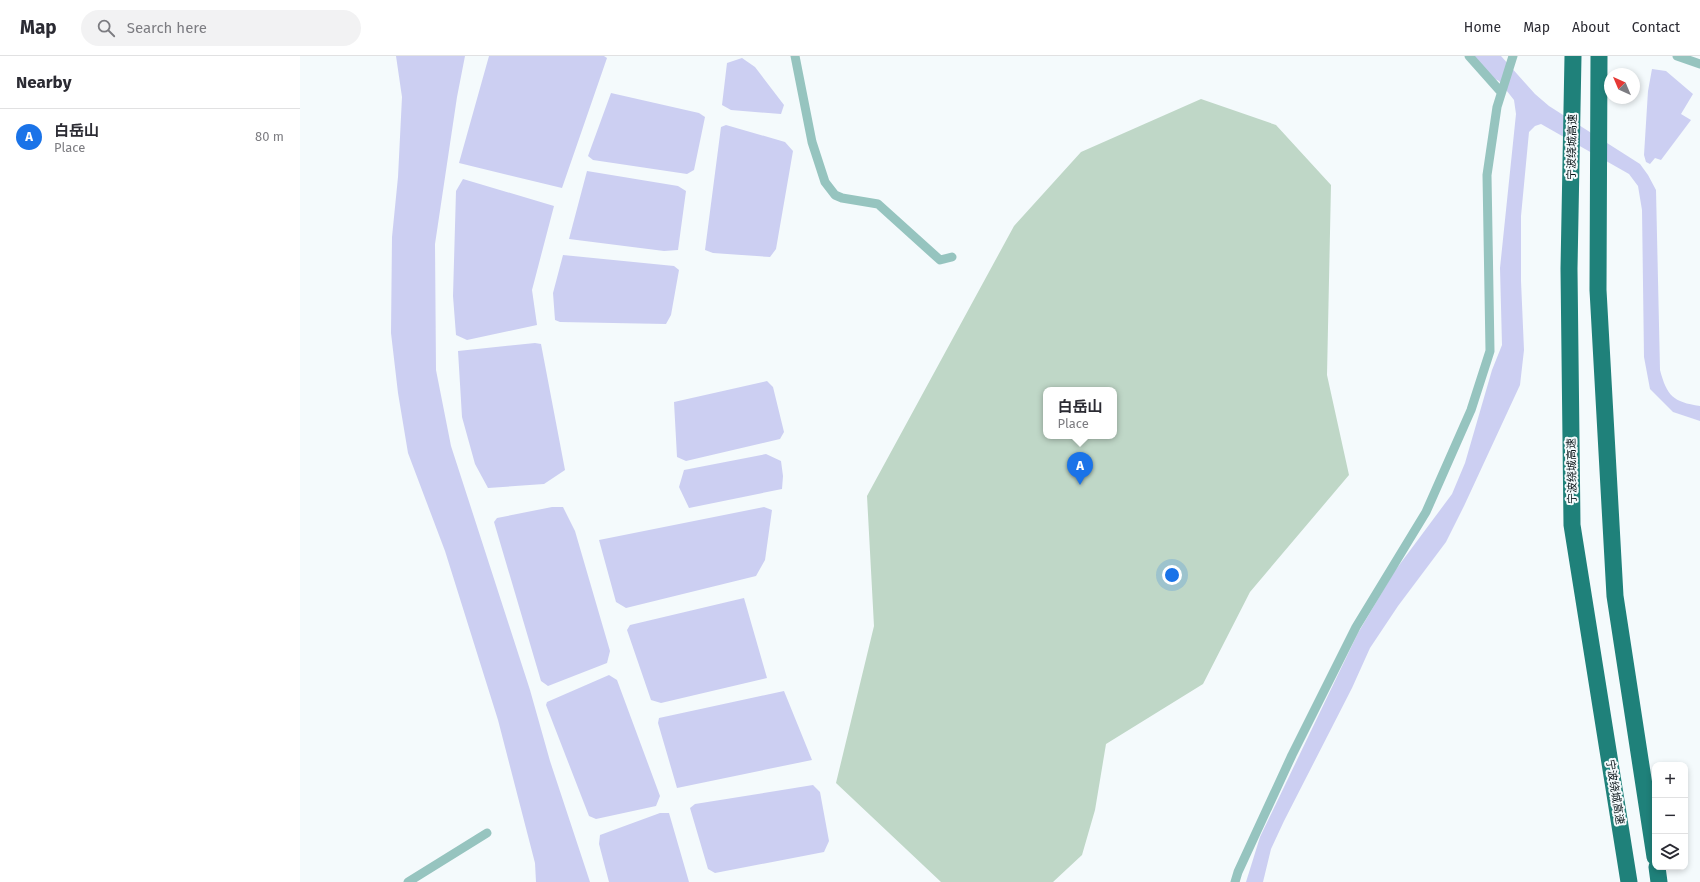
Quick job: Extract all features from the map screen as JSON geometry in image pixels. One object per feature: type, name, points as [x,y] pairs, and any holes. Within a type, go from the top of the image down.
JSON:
[{"type":"highway","name":"宁波绕城高速","points":[[1574,56],[1569,269],[1572,525],[1629,882]]},
{"type":"highway","points":[[1599,56],[1598,290],[1615,596],[1652,837]]},
{"type":"highway","points":[[1657,870],[1659,882]]},
{"type":"street","points":[[795,56],[812,142],[825,182],[835,195],[842,198],[878,204],[940,260],[952,257]]},
{"type":"street","points":[[1468,56],[1502,92]]},
{"type":"street","points":[[1235,882],[1238,872],[1292,755],[1356,627],[1426,512],[1471,410],[1490,351],[1487,175],[1497,107],[1513,56]]},
{"type":"street","points":[[1677,56],[1700,64]]},
{"type":"street","points":[[408,882],[487,833]]},
{"type":"green space","points":[[1201,99],[1276,125],[1331,185],[1327,375],[1349,475],[1250,592],[1203,684],[1106,744],[1095,810],[1082,855],[1053,882],[941,882],[836,783],[874,626],[867,496],[1014,226],[1081,152]]},
{"type":"water","points":[[396,56],[465,56],[457,97],[435,244],[436,370],[451,446],[530,690],[550,761],[590,882],[536,882],[535,863],[498,720],[445,551],[408,453],[398,393],[391,333],[392,237],[398,177],[402,97]]},
{"type":"water","points":[[489,56],[604,56],[607,58],[562,188],[459,163]]},
{"type":"water","points":[[1473,56],[1501,56],[1535,94],[1549,106],[1640,164],[1648,175],[1656,190],[1660,370],[1665,386],[1672,396],[1677,400],[1700,406],[1700,421],[1673,412],[1650,389],[1644,357],[1642,210],[1638,186],[1629,174],[1541,124],[1535,126],[1529,132],[1521,216],[1521,281],[1524,350],[1520,385],[1446,542],[1398,606],[1370,648],[1352,688],[1271,849],[1263,882],[1246,882],[1260,837],[1358,633],[1394,572],[1452,494],[1465,463],[1492,370],[1502,345],[1500,268],[1516,114],[1514,100],[1499,81],[1491,77]]},
{"type":"water","points":[[742,58],[755,67],[784,105],[781,114],[731,110],[722,105],[727,63]]},
{"type":"water","points":[[1652,69],[1666,71],[1693,94],[1681,114],[1691,120],[1661,160],[1655,158],[1650,164],[1646,162],[1644,155],[1648,91]]},
{"type":"water","points":[[611,93],[699,113],[705,117],[694,170],[687,174],[593,160],[588,156]]},
{"type":"water","points":[[726,125],[785,142],[793,151],[776,249],[770,257],[713,253],[705,250],[721,127]]},
{"type":"water","points":[[587,171],[678,186],[686,191],[678,250],[664,251],[569,239]]},
{"type":"water","points":[[463,179],[554,206],[532,290],[537,325],[467,340],[456,335],[453,296],[456,191]]},
{"type":"water","points":[[563,255],[674,266],[679,270],[671,315],[666,324],[560,322],[555,320],[553,293]]},
{"type":"water","points":[[535,343],[541,344],[565,470],[544,484],[488,488],[475,464],[462,417],[458,351]]},
{"type":"water","points":[[767,381],[773,387],[784,432],[780,439],[686,461],[677,457],[674,402]]},
{"type":"water","points":[[766,454],[781,461],[783,476],[782,489],[689,508],[679,487],[684,470]]},
{"type":"water","points":[[552,507],[563,507],[575,531],[610,651],[607,663],[548,686],[541,681],[494,522],[497,518]]},
{"type":"water","points":[[764,507],[772,510],[765,560],[756,576],[626,608],[616,602],[599,540]]},
{"type":"water","points":[[744,598],[767,678],[661,703],[651,700],[627,630],[630,625]]},
{"type":"water","points":[[609,675],[617,680],[660,796],[656,806],[596,819],[589,816],[546,705],[547,702]]},
{"type":"water","points":[[784,691],[812,760],[677,788],[658,723],[659,718]]},
{"type":"water","points":[[813,785],[820,792],[829,841],[824,852],[715,873],[708,869],[690,808],[695,804]]},
{"type":"water","points":[[660,813],[669,813],[689,882],[609,882],[599,844],[600,835]]},
{"type":"place","name":"白岳山","points":[[1080,485]]}]
